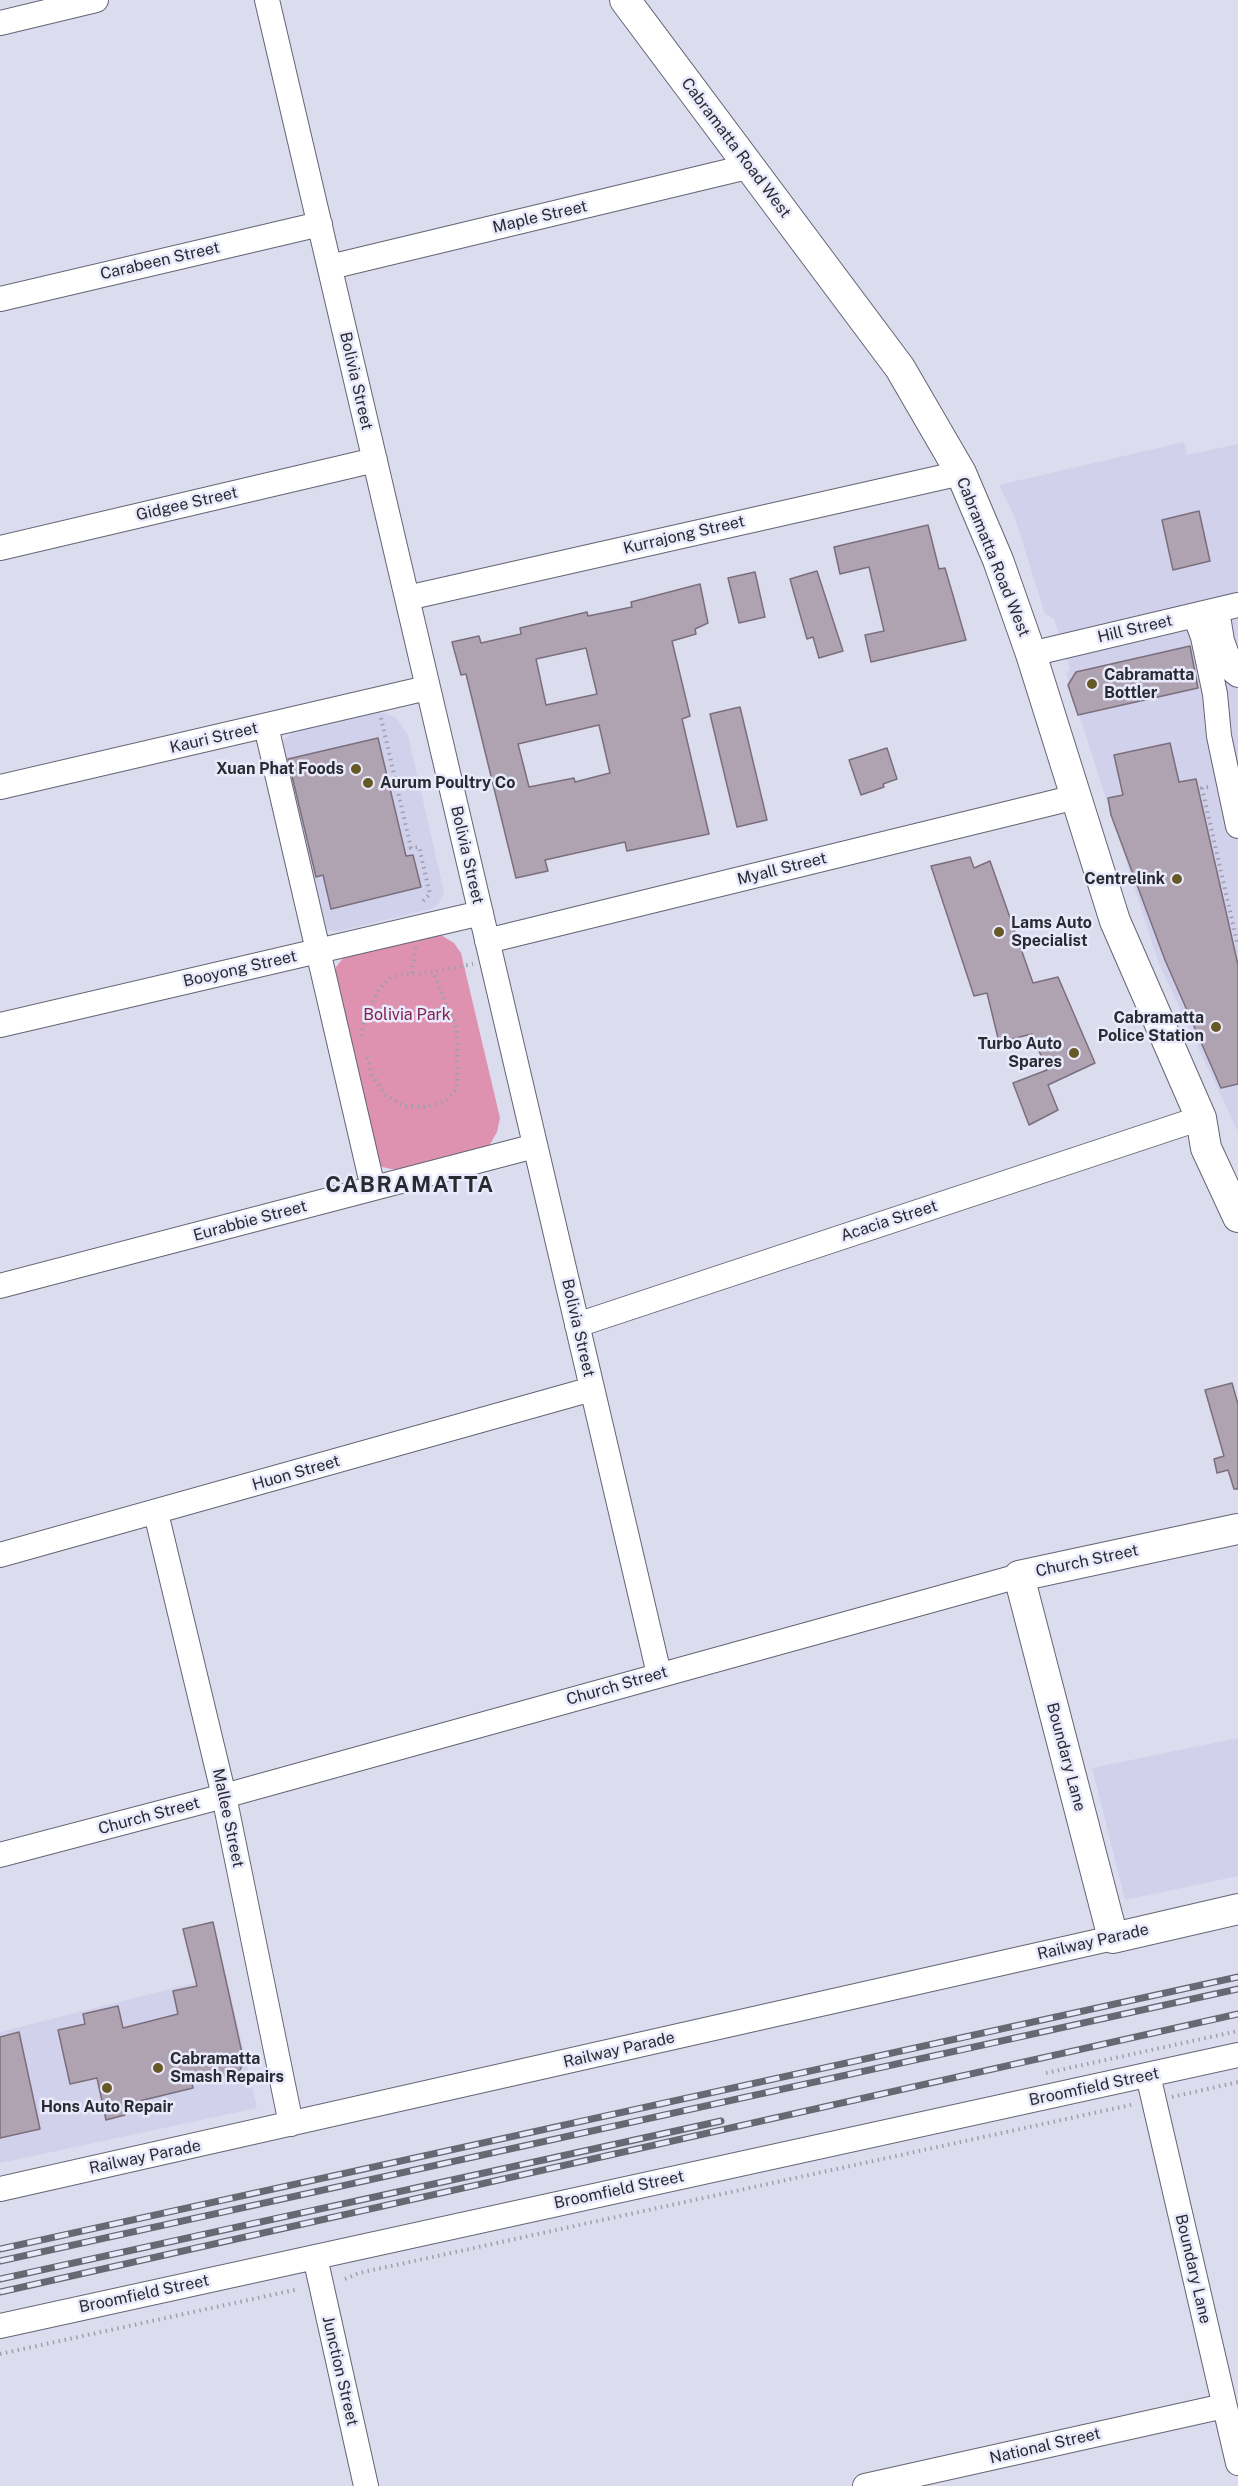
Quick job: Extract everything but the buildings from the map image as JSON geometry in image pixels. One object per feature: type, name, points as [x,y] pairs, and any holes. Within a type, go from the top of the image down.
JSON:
[{"type":"main road","name":"Cabramatta Road West","points":[[625,0],[900,368],[961,473],[998,560],[1031,654],[1115,921],[1201,1118],[1206,1148],[1238,1217]]},
{"type":"main road","name":"Cabramatta Road West","points":[[1201,1118],[1222,1141],[1238,1174]]},
{"type":"main road","name":"Church Street","points":[[1019,1576],[1238,1529]]},
{"type":"main road","name":"Boundary Lane","points":[[1019,1576],[1113,1938]]},
{"type":"main road","name":"Railway Parade","points":[[1113,1938],[1238,1909]]},
{"type":"street","points":[[0,23],[96,0]]},
{"type":"street","name":"Bolivia Street","points":[[267,0],[658,1674]]},
{"type":"street","name":"Maple Street","points":[[330,267],[751,166]]},
{"type":"street","name":"Carabeen Street","points":[[0,298],[320,224]]},
{"type":"street","name":"Gidgee Street","points":[[0,548],[375,460]]},
{"type":"street","name":"Kurrajong Street","points":[[407,598],[961,473]]},
{"type":"street","points":[[1217,610],[1222,641],[1233,671],[1238,675]]},
{"type":"street","points":[[1217,610],[1203,637],[1215,694],[1229,743],[1238,826]]},
{"type":"street","name":"Hill Street","points":[[1031,654],[1217,610]]},
{"type":"street","name":"Kauri Street","points":[[0,787],[427,688]]},
{"type":"street","points":[[267,726],[373,1188]]},
{"type":"street","name":"Myall Street","points":[[489,951],[1076,797]]},
{"type":"street","name":"Booyong Street","points":[[0,1026],[481,913]]},
{"type":"street","name":"Acacia Street","points":[[577,1325],[1201,1118]]},
{"type":"street","name":"Eurabbie Street","points":[[0,1286],[535,1146]]},
{"type":"street","name":"Huon Street","points":[[0,1555],[592,1389]]},
{"type":"street","name":"Mallee Street","points":[[156,1513],[224,1796],[291,2124]]},
{"type":"street","name":"Church Street","points":[[0,1855],[224,1796],[658,1674],[1019,1576]]},
{"type":"street","name":"Railway Parade","points":[[0,2188],[1113,1938]]},
{"type":"street","name":"Broomfield Street","points":[[0,2326],[1238,2055]]},
{"type":"street","name":"Boundary Lane","points":[[1148,2075],[1238,2463]]},
{"type":"street","name":"Junction Street","points":[[315,2257],[366,2486]]},
{"type":"street","name":"National Street","points":[[865,2486],[1224,2406]]},
{"type":"path","points":[[377,700],[411,848],[419,847],[430,894],[414,907]]},
{"type":"path","points":[[1218,784],[1202,788],[1238,942]]},
{"type":"path","points":[[362,1040],[360,1033],[379,989],[392,976],[433,972],[489,951]]},
{"type":"path","points":[[365,1053],[372,1075],[385,1095],[404,1106],[426,1107],[444,1102],[457,1089],[457,1029],[433,972]]},
{"type":"path","points":[[1172,2097],[1238,2082]]},
{"type":"path","points":[[345,2279],[359,2273],[1136,2104]]},
{"type":"path","points":[[0,2355],[299,2289]]},
{"type":"shaded area","points":[[1184,442],[1187,455],[1238,444],[1238,1132],[1159,964],[1066,674],[1070,669],[1054,619],[1045,614],[1014,515],[999,485]]},
{"type":"shaded area","points":[[380,712],[396,717],[408,735],[444,892],[438,905],[431,909],[339,931],[326,930],[314,915],[280,744],[293,731]]},
{"type":"shaded area","points":[[1238,1738],[1238,1876],[1125,1900],[1092,1768]]},
{"type":"shaded area","points":[[226,1975],[257,2108],[0,2163],[0,2032]]},
{"type":"green space","name":"Bolivia Park","points":[[441,935],[454,943],[461,953],[500,1118],[497,1132],[489,1146],[396,1170],[382,1167],[372,1154],[330,985],[336,967],[344,957]]},
{"type":"railway","points":[[0,2249],[1238,1977]]},
{"type":"railway","points":[[0,2261],[1238,1989]]},
{"type":"railway","points":[[0,2292],[1238,2014]]},
{"type":"railway","points":[[0,2279],[721,2121]]},
{"type":"place","name":"Cabramatta Bottler","points":[[1092,684]]},
{"type":"place","name":"Xuan Phat Foods","points":[[356,769]]},
{"type":"place","name":"Aurum Poultry Co","points":[[368,783]]},
{"type":"place","name":"Centrelink","points":[[1177,879]]},
{"type":"place","name":"Lams Auto Specialist","points":[[999,932]]},
{"type":"place","name":"Cabramatta Police Station","points":[[1216,1027]]},
{"type":"place","name":"Turbo Auto Spares","points":[[1074,1053]]},
{"type":"place","name":"Cabramatta Smash Repairs","points":[[158,2068]]},
{"type":"place","name":"Hons Auto Repair","points":[[107,2088]]},
{"type":"district","name":"CABRAMATTA","points":[[410,1185]]}]
